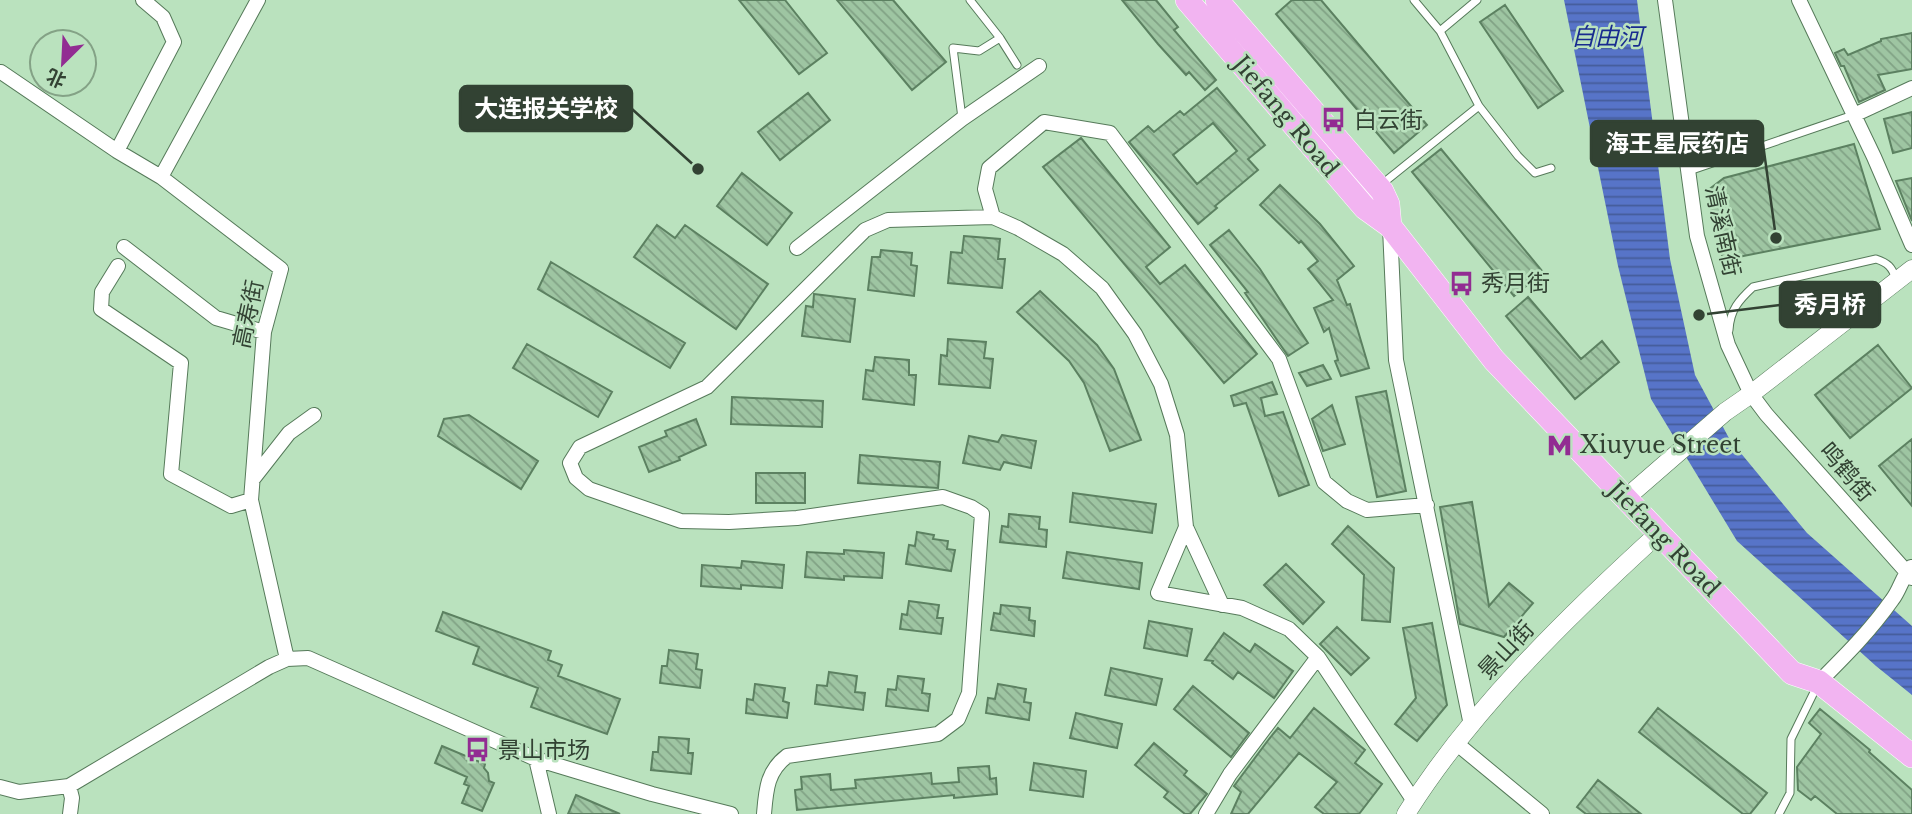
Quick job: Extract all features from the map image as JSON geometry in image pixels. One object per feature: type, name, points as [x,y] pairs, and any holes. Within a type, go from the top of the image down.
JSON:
[{"type":"main road","name":"Jiefang Road","points":[[1187,0],[1364,208],[1390,226],[1494,359],[1792,673],[1819,682],[1912,756]]},
{"type":"main road","name":"Jiefang Road","points":[[1217,0],[1378,187],[1388,204],[1390,226]]},
{"type":"street","points":[[117,151],[174,42],[163,17],[143,0]]},
{"type":"street","points":[[161,177],[258,0]]},
{"type":"street","name":"清溪南街","points":[[1665,0],[1697,236],[1728,345],[1751,394]]},
{"type":"street","points":[[1799,0],[1912,245]]},
{"type":"street","points":[[797,248],[962,118],[1038,66]]},
{"type":"street","name":"高寿街","points":[[1,72],[117,151],[161,177],[281,270],[264,332],[251,500],[287,659]]},
{"type":"street","points":[[1854,115],[1912,88]]},
{"type":"street","points":[[993,217],[985,189],[989,168],[1044,122],[1110,133],[1279,359],[1324,482],[1347,501],[1367,510],[1427,505]]},
{"type":"street","points":[[764,814],[767,784],[775,765],[787,756],[938,734],[957,719],[969,693],[982,514],[943,497],[797,517],[729,523],[681,521],[589,489],[576,478],[570,463],[580,447],[707,387],[865,230],[888,220],[993,217],[1063,254],[1102,288],[1135,334],[1161,384],[1177,435],[1186,527],[1222,604]]},
{"type":"street","points":[[1390,226],[1396,360],[1471,725]]},
{"type":"street","points":[[124,247],[216,318],[264,332]]},
{"type":"street","points":[[118,266],[102,292],[101,309],[181,363],[171,474],[231,506],[251,500]]},
{"type":"street","points":[[1626,498],[1725,412],[1912,269]]},
{"type":"street","name":"鸣鹤街","points":[[1751,394],[1910,572]]},
{"type":"street","points":[[253,480],[289,433],[314,415]]},
{"type":"street","points":[[1186,527],[1158,593],[1242,608],[1289,629],[1318,657],[1410,808]]},
{"type":"street","name":"景山街","points":[[1410,808],[1471,725],[1578,608],[1659,533]]},
{"type":"street","points":[[1819,682],[1845,657],[1894,598],[1910,572]]},
{"type":"street","points":[[1206,814],[1230,774],[1318,657]]},
{"type":"street","points":[[0,787],[19,792],[69,786],[269,667],[287,659],[308,659],[536,759],[652,794],[731,814]]},
{"type":"street","points":[[1456,743],[1542,814]]},
{"type":"street","points":[[536,759],[548,814]]},
{"type":"street","points":[[69,786],[72,798],[71,814]]},
{"type":"lane","points":[[970,0],[1017,65]]},
{"type":"lane","points":[[1414,0],[1440,31],[1479,106],[1518,156],[1535,173],[1551,168]]},
{"type":"lane","points":[[1440,31],[1477,0]]},
{"type":"lane","points":[[962,118],[953,48],[979,51],[1000,38]]},
{"type":"lane","points":[[1378,187],[1479,106]]},
{"type":"lane","points":[[1688,171],[1854,115]]},
{"type":"lane","points":[[1728,345],[1731,313],[1753,287],[1876,259],[1886,262],[1893,269],[1896,280]]},
{"type":"lane","points":[[1779,814],[1790,793],[1791,739],[1819,682]]},
{"type":"water","name":"自由河","points":[[1564,0],[1637,0],[1670,259],[1695,375],[1730,440],[1807,533],[1912,626],[1912,695],[1737,541],[1651,399],[1618,266]]},
{"type":"building","points":[[739,0],[785,0],[827,53],[799,74]]},
{"type":"building","points":[[837,0],[893,0],[946,62],[912,90]]},
{"type":"building","points":[[1122,0],[1156,0],[1178,27],[1174,30],[1216,80],[1205,90],[1189,72],[1186,75]]},
{"type":"building","points":[[1292,0],[1321,0],[1427,125],[1394,153],[1276,14]]},
{"type":"building","points":[[1505,5],[1563,91],[1538,108],[1480,22]]},
{"type":"building","points":[[1912,33],[1912,69],[1878,75],[1885,90],[1859,102],[1844,66],[1841,66],[1835,53],[1844,49],[1848,55],[1881,39]]},
{"type":"building","points":[[1217,88],[1265,145],[1248,159],[1258,170],[1198,224],[1129,142],[1148,126],[1154,132],[1180,111],[1184,115]],"holes":[[[1213,123],[1237,151],[1197,184],[1173,155]]]},
{"type":"building","points":[[808,93],[830,120],[780,160],[758,132]]},
{"type":"building","points":[[1912,112],[1912,148],[1893,153],[1884,119]]},
{"type":"building","points":[[1081,138],[1170,247],[1146,267],[1160,284],[1185,265],[1257,354],[1224,383],[1043,167]]},
{"type":"building","points":[[1854,144],[1880,229],[1723,260],[1707,191],[1724,178]]},
{"type":"building","points":[[1441,149],[1543,272],[1514,296],[1412,172]]},
{"type":"building","points":[[742,173],[792,213],[767,245],[717,206]]},
{"type":"building","points":[[1912,178],[1912,221],[1896,181]]},
{"type":"building","points":[[1280,185],[1320,224],[1354,266],[1337,280],[1347,305],[1350,304],[1369,368],[1341,376],[1335,361],[1338,360],[1329,328],[1324,332],[1314,308],[1333,300],[1308,269],[1318,261],[1301,241],[1299,243],[1260,205]]},
{"type":"building","points":[[657,225],[675,238],[685,225],[768,284],[736,329],[634,257]]},
{"type":"building","points":[[1229,230],[1260,269],[1308,343],[1288,356],[1245,293],[1248,292],[1210,245]]},
{"type":"building","points":[[964,236],[1000,239],[998,259],[1005,259],[1002,288],[948,283],[951,252],[962,253]]},
{"type":"building","points":[[881,250],[912,253],[911,265],[917,266],[914,296],[868,290],[872,257],[880,257]]},
{"type":"building","points":[[551,262],[685,343],[670,368],[538,289]]},
{"type":"building","points":[[1040,291],[1097,345],[1114,369],[1141,440],[1110,451],[1084,383],[1069,361],[1017,312]]},
{"type":"building","points":[[814,294],[855,299],[850,342],[802,336],[806,306],[813,307]]},
{"type":"building","points":[[1528,297],[1581,359],[1602,341],[1619,362],[1575,399],[1506,316]]},
{"type":"building","points":[[948,339],[986,342],[984,358],[993,359],[990,388],[939,384],[941,355],[947,356]]},
{"type":"building","points":[[527,344],[612,392],[598,417],[513,368]]},
{"type":"building","points":[[1878,345],[1912,388],[1850,438],[1815,395]]},
{"type":"building","points":[[875,357],[909,360],[909,375],[916,375],[914,405],[863,399],[866,370],[873,371]]},
{"type":"building","points":[[1323,365],[1331,379],[1307,386],[1299,373]]},
{"type":"building","points":[[1272,382],[1277,394],[1261,398],[1265,416],[1283,412],[1309,485],[1279,496],[1246,403],[1234,406],[1231,396]]},
{"type":"building","points":[[1386,391],[1406,491],[1377,497],[1356,397]]},
{"type":"building","points":[[732,397],[823,401],[822,427],[731,424]]},
{"type":"building","points":[[1332,405],[1345,444],[1323,451],[1312,419]]},
{"type":"building","points":[[469,415],[538,461],[521,489],[438,436],[444,419]]},
{"type":"building","points":[[696,419],[706,445],[679,457],[680,460],[649,472],[639,447],[667,436],[665,431]]},
{"type":"building","points":[[1002,435],[1036,441],[1031,468],[1004,462],[1000,470],[963,463],[969,436],[998,442]]},
{"type":"building","points":[[1912,439],[1912,506],[1879,466]]},
{"type":"building","points":[[860,455],[940,462],[938,488],[858,483]]},
{"type":"building","points":[[756,473],[805,473],[805,503],[756,503]]},
{"type":"building","points":[[1073,493],[1156,504],[1152,533],[1070,522]]},
{"type":"building","points":[[1472,502],[1489,606],[1509,583],[1533,603],[1504,637],[1460,624],[1440,507]]},
{"type":"building","points":[[1009,514],[1040,517],[1039,529],[1047,530],[1046,547],[1000,542],[1002,526],[1008,527]]},
{"type":"building","points":[[1348,526],[1394,568],[1390,622],[1362,620],[1364,575],[1332,544]]},
{"type":"building","points":[[917,532],[934,535],[933,539],[948,541],[947,549],[955,550],[951,571],[906,564],[909,545],[915,546]]},
{"type":"building","points":[[844,550],[884,553],[882,578],[844,576],[844,580],[805,577],[807,552],[844,554]]},
{"type":"building","points":[[1067,552],[1142,563],[1139,589],[1063,578]]},
{"type":"building","points":[[742,561],[784,565],[782,588],[701,586],[702,565],[741,568]]},
{"type":"building","points":[[1286,564],[1324,602],[1303,624],[1264,585]]},
{"type":"building","points":[[909,601],[939,605],[937,618],[943,618],[941,634],[900,629],[902,614],[907,615]]},
{"type":"building","points":[[1001,605],[1030,608],[1029,620],[1035,621],[1034,636],[991,630],[994,613],[1000,614]]},
{"type":"building","points":[[443,612],[551,651],[548,660],[562,665],[558,676],[620,699],[607,734],[531,707],[538,688],[473,664],[479,647],[436,631]]},
{"type":"building","points":[[1149,621],[1192,629],[1187,656],[1144,648]]},
{"type":"building","points":[[1432,623],[1447,705],[1417,741],[1395,724],[1416,698],[1403,628]]},
{"type":"building","points":[[1337,627],[1369,658],[1351,675],[1320,644]]},
{"type":"building","points":[[1224,633],[1250,652],[1255,644],[1293,671],[1274,698],[1238,672],[1233,679],[1212,663],[1213,661],[1205,660]]},
{"type":"building","points":[[669,650],[698,654],[696,669],[702,670],[700,688],[660,683],[662,666],[667,666]]},
{"type":"building","points":[[1111,668],[1162,679],[1156,705],[1105,695]]},
{"type":"building","points":[[829,672],[857,676],[855,692],[865,693],[863,710],[815,704],[817,685],[827,686]]},
{"type":"building","points":[[898,676],[924,679],[922,693],[930,694],[928,711],[886,706],[888,689],[896,690]]},
{"type":"building","points":[[755,684],[785,688],[783,701],[789,703],[787,718],[746,713],[747,699],[753,700]]},
{"type":"building","points":[[998,684],[1026,689],[1024,702],[1031,703],[1029,720],[986,713],[988,698],[995,699]]},
{"type":"building","points":[[1193,686],[1249,733],[1231,757],[1174,709]]},
{"type":"building","points":[[1314,708],[1365,750],[1355,763],[1382,784],[1359,814],[1324,814],[1315,807],[1337,782],[1299,753],[1248,814],[1231,814],[1241,792],[1234,786],[1269,739],[1278,728],[1290,738]]},
{"type":"building","points":[[1658,708],[1767,793],[1750,814],[1743,814],[1639,732]]},
{"type":"building","points":[[1820,709],[1870,750],[1869,752],[1912,790],[1912,814],[1837,814],[1815,796],[1811,800],[1798,790],[1797,767],[1821,734],[1809,723]]},
{"type":"building","points":[[1076,713],[1122,724],[1117,748],[1070,738]]},
{"type":"building","points":[[659,737],[689,739],[688,753],[693,753],[691,774],[651,770],[653,752],[658,752]]},
{"type":"building","points":[[1154,743],[1187,771],[1184,775],[1207,794],[1190,814],[1185,814],[1164,797],[1168,792],[1135,765]]},
{"type":"building","points":[[442,746],[485,764],[489,781],[494,783],[482,811],[462,803],[469,786],[464,784],[467,777],[435,763]]},
{"type":"building","points":[[1034,763],[1086,771],[1083,797],[1030,790]]},
{"type":"building","points":[[989,766],[990,779],[996,778],[997,794],[954,798],[954,795],[797,810],[795,790],[802,789],[801,777],[830,774],[831,790],[856,788],[855,780],[931,773],[932,784],[959,782],[958,768]]},
{"type":"building","points":[[1598,780],[1641,814],[1586,814],[1577,807]]},
{"type":"building","points":[[576,795],[620,814],[568,814]]},
{"type":"place","name":"白云街","points":[[1334,120]]},
{"type":"place","name":"大连报关学校","points":[[698,169]]},
{"type":"place","name":"海王星辰药店","points":[[1776,238]]},
{"type":"place","name":"秀月街","points":[[1461,283]]},
{"type":"place","name":"秀月桥","points":[[1699,315]]},
{"type":"place","name":"Xiuyue Street","points":[[1560,445]]},
{"type":"place","name":"景山市场","points":[[478,750]]}]
